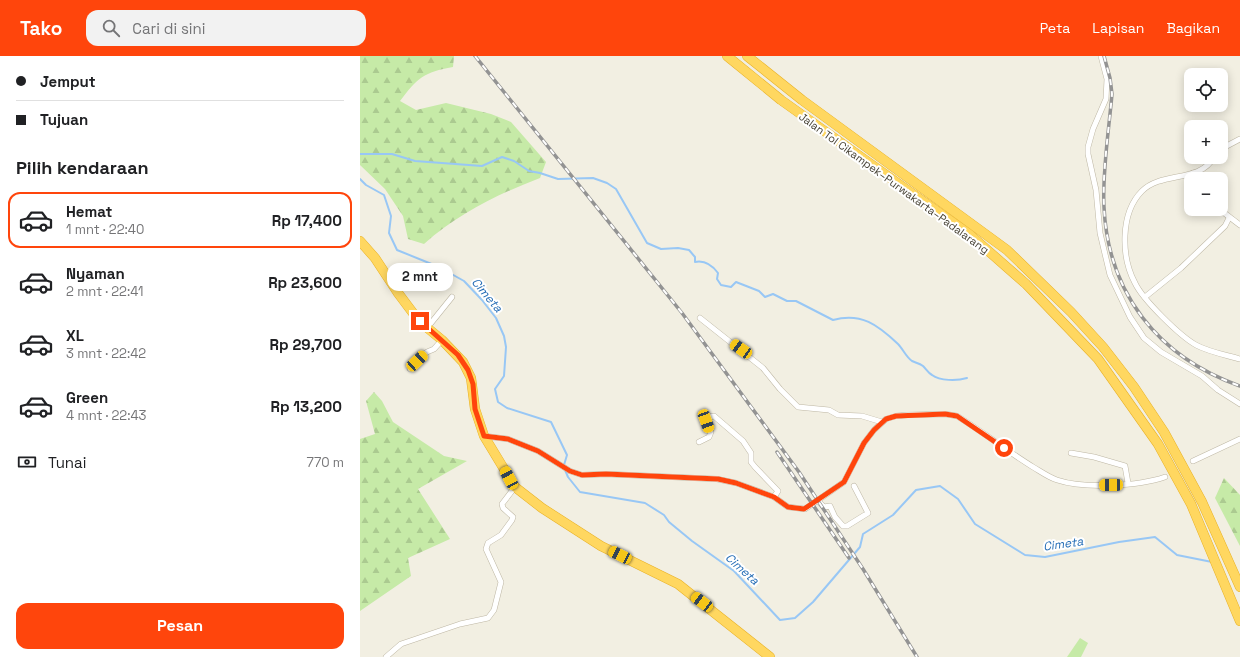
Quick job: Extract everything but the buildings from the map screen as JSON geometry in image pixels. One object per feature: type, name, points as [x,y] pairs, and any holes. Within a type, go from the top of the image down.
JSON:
[{"type":"highway","points":[[720,56],[740,66]]},
{"type":"highway","name":"Jalan Tol Cikampek–Purwakarta–Padalarang","points":[[727,56],[781,100],[969,234],[1026,284],[1098,359],[1155,439],[1191,504],[1240,621]]},
{"type":"highway","name":"Jalan Tol Cikampek–Purwakarta–Padalarang","points":[[747,56],[802,100],[1007,250],[1044,285],[1103,347],[1134,387],[1164,432],[1202,502],[1240,587]]},
{"type":"highway","points":[[360,241],[375,258],[398,293],[427,328],[458,355],[468,370],[473,384],[475,409],[484,436],[515,486],[542,508],[601,546],[678,584],[770,657]]},
{"type":"street","points":[[1101,56],[1107,79],[1106,99],[1093,129],[1088,147],[1088,154],[1096,190],[1100,233],[1110,275],[1130,317],[1144,338],[1161,352],[1202,376],[1218,390],[1240,404]]},
{"type":"street","points":[[1228,145],[1240,139]]},
{"type":"street","points":[[1195,172],[1209,164]]},
{"type":"street","points":[[1184,175],[1168,178],[1151,185],[1142,191],[1135,201],[1128,217],[1125,239],[1129,269],[1135,284],[1173,328],[1196,345],[1240,359]]},
{"type":"street","points":[[1145,297],[1181,268],[1226,226],[1229,218],[1240,226]]},
{"type":"street","points":[[427,328],[452,297]]},
{"type":"street","points":[[700,318],[763,368],[780,389],[798,407],[829,410],[838,415],[862,416],[882,422]]},
{"type":"street","points":[[410,369],[427,352],[434,349],[442,340]]},
{"type":"street","points":[[484,436],[508,439],[538,451],[570,471],[582,475],[606,474],[718,479],[736,483],[774,497],[788,507],[796,509],[804,509],[818,501],[844,482],[864,443],[882,422],[896,416],[945,414],[957,416],[1018,458],[1056,480],[1102,485],[1155,480],[1165,477]]},
{"type":"street","points":[[700,442],[709,437],[711,432],[706,421],[708,417],[714,416],[743,441],[751,453],[751,462],[754,468],[778,491],[774,497]]},
{"type":"street","points":[[1193,462],[1240,439]]},
{"type":"street","points":[[1071,453],[1094,456],[1125,466],[1128,483]]},
{"type":"street","points":[[386,657],[401,644],[460,624],[485,619],[493,613],[501,582],[487,554],[487,546],[501,535],[512,520],[513,517],[503,508],[502,504],[515,486]]},
{"type":"street","points":[[818,501],[824,507],[830,506],[840,524],[847,526],[868,513],[854,486]]},
{"type":"green space","points":[[360,56],[454,56],[453,67],[435,71],[422,77],[411,87],[400,101],[416,110],[446,103],[491,114],[511,122],[546,162],[540,178],[479,206],[451,223],[424,244],[408,239],[403,216],[385,189],[360,165]]},
{"type":"green space","points":[[374,392],[382,401],[393,422],[444,456],[467,461],[418,489],[450,539],[408,558],[411,576],[360,611],[360,439],[375,434],[366,401]]},
{"type":"green space","points":[[1224,478],[1240,495],[1240,546],[1215,498]]},
{"type":"green space","points":[[1080,638],[1088,643],[1081,657],[1067,657]]},
{"type":"waterway","points":[[360,154],[392,154],[415,161],[482,166],[502,157],[514,161],[529,171],[558,179],[593,178],[607,183],[616,189],[647,243],[661,249],[678,248],[689,250],[695,257],[695,262],[705,262],[716,270],[718,273],[717,279],[721,285],[731,287],[736,282],[759,291],[765,297],[773,294],[787,301],[796,301],[833,320],[843,318],[861,319],[876,326],[891,337],[912,361],[923,366],[935,377],[949,380],[967,378]]},
{"type":"waterway","name":"Cimeta","points":[[360,179],[366,185],[384,195],[391,216],[389,233],[397,250],[439,267],[464,281],[496,318],[504,336],[506,347],[504,376],[495,389],[498,402],[507,408],[551,422],[567,455],[564,465]]},
{"type":"waterway","name":"Cimeta","points":[[565,470],[568,477],[580,492],[645,503],[664,515],[669,522],[692,541],[734,571],[780,620],[795,618],[813,602],[860,547],[863,534],[893,515],[916,490],[940,486],[958,499],[975,524],[1025,555],[1045,557],[1119,542],[1155,537],[1177,555],[1212,562]]},
{"type":"railway","points":[[475,56],[682,313],[799,472],[863,569],[917,657]]},
{"type":"railway","points":[[1104,56],[1110,78],[1112,94],[1105,166],[1104,207],[1108,238],[1115,267],[1127,294],[1143,318],[1162,339],[1185,358],[1211,374],[1240,386]]},
{"type":"railway","points":[[777,452],[849,558]]},
{"type":"route","points":[[420,321],[464,362],[473,384],[475,409],[484,436],[508,439],[538,451],[570,471],[582,475],[606,474],[718,479],[736,483],[759,493],[779,499],[788,507],[804,509],[838,488],[844,482],[849,475],[864,443],[878,425],[886,419],[896,416],[929,414],[957,416],[971,424],[984,435],[1004,448]]}]
